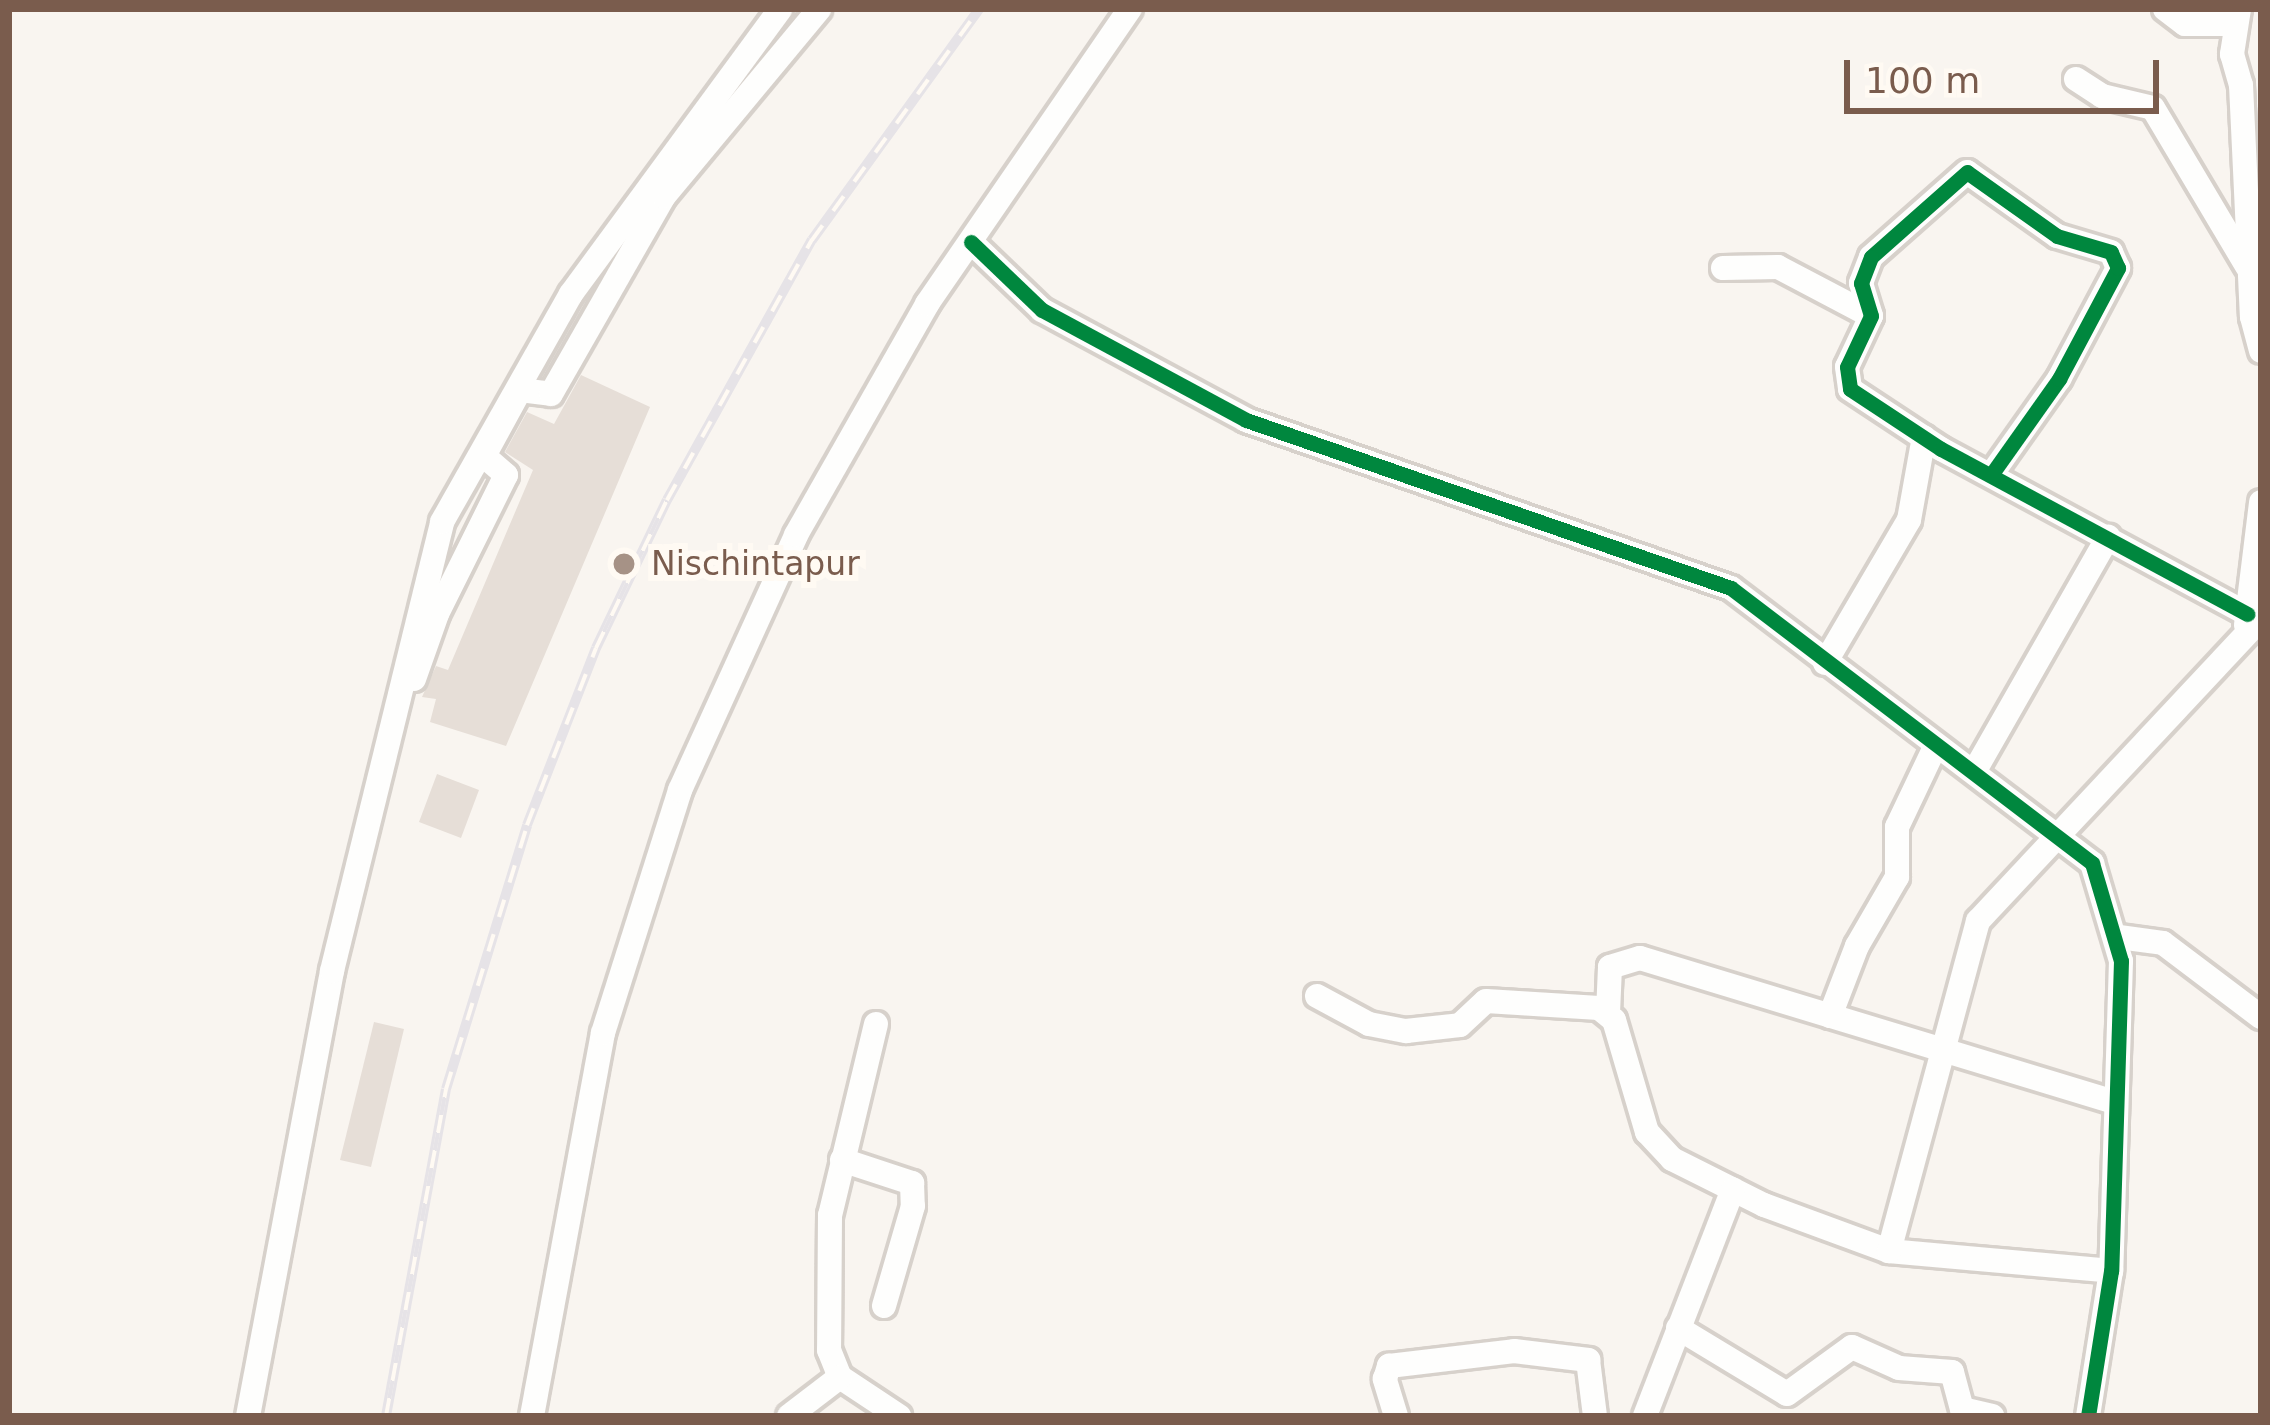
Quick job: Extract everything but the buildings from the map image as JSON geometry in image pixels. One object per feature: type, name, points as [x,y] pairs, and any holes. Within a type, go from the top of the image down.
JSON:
[{"type":"street","points":[[248,1416],[284,1196],[369,808],[424,578],[460,482],[571,294],[780,9]]},
{"type":"street","points":[[369,808],[437,614],[506,476],[484,456],[520,389],[550,394],[664,196],[819,9]]},
{"type":"street","points":[[532,1416],[603,1033],[680,790],[796,535],[971,242],[1130,9]]},
{"type":"street","points":[[2165,9],[2186,24],[2237,16],[2252,134],[2249,268],[2261,351]]},
{"type":"street","points":[[2076,80],[2102,96],[2152,108],[2249,268]]},
{"type":"street","points":[[1991,475],[2067,367],[2117,256],[2057,236],[1967,172],[1871,256],[1861,283],[1871,316],[1847,367],[1850,389],[1991,475],[2252,620]]},
{"type":"street","points":[[971,242],[1042,310],[1246,420],[1731,588],[1825,663],[2063,837],[2101,874],[2119,937],[2111,1271],[2088,1416]]},
{"type":"street","points":[[1723,268],[1778,267],[1871,316]]},
{"type":"street","points":[[1825,663],[1909,520],[1924,436]]},
{"type":"street","points":[[1889,1252],[1978,921],[2063,837],[2252,620],[2261,502]]},
{"type":"street","points":[[1974,772],[2108,537]]},
{"type":"street","points":[[1830,1016],[1901,866],[1897,827],[1936,745]]},
{"type":"street","points":[[2119,937],[2163,943],[2261,1017]]},
{"type":"street","points":[[2111,1271],[1889,1252],[1732,1189],[1656,1146],[1608,1013],[1610,967],[1640,958],[2112,1101]]},
{"type":"street","points":[[1317,996],[1369,1024],[1406,1031],[1460,1025],[1475,1006],[1495,1000],[1608,1013]]},
{"type":"street","points":[[876,1024],[842,1160],[829,1260],[829,1350],[840,1377],[899,1416]]},
{"type":"street","points":[[842,1160],[912,1183],[913,1206],[884,1306]]},
{"type":"street","points":[[1645,1416],[1732,1189]]},
{"type":"street","points":[[1678,1328],[1787,1394],[1852,1347],[1899,1368],[1952,1372],[1962,1408],[1992,1416]]},
{"type":"street","points":[[1396,1416],[1384,1379],[1389,1366],[1514,1351],[1588,1360],[1595,1374],[1594,1416]]},
{"type":"street","points":[[790,1416],[840,1377]]},
{"type":"railway","points":[[386,1416],[446,1089],[527,825],[596,648],[667,500],[812,240],[979,9]]},
{"type":"cycle path","points":[[1991,475],[2059,379],[2118,268],[2111,252],[2057,236],[1967,172],[1871,257],[1861,283],[1871,316],[1847,367],[1850,389],[1941,449],[2247,614]]},
{"type":"cycle path","points":[[971,242],[1042,310],[1246,420],[1731,588],[2092,863],[2121,961],[2111,1271],[2088,1416]]},
{"type":"place","name":"Nischintapur","points":[[624,564]]}]
